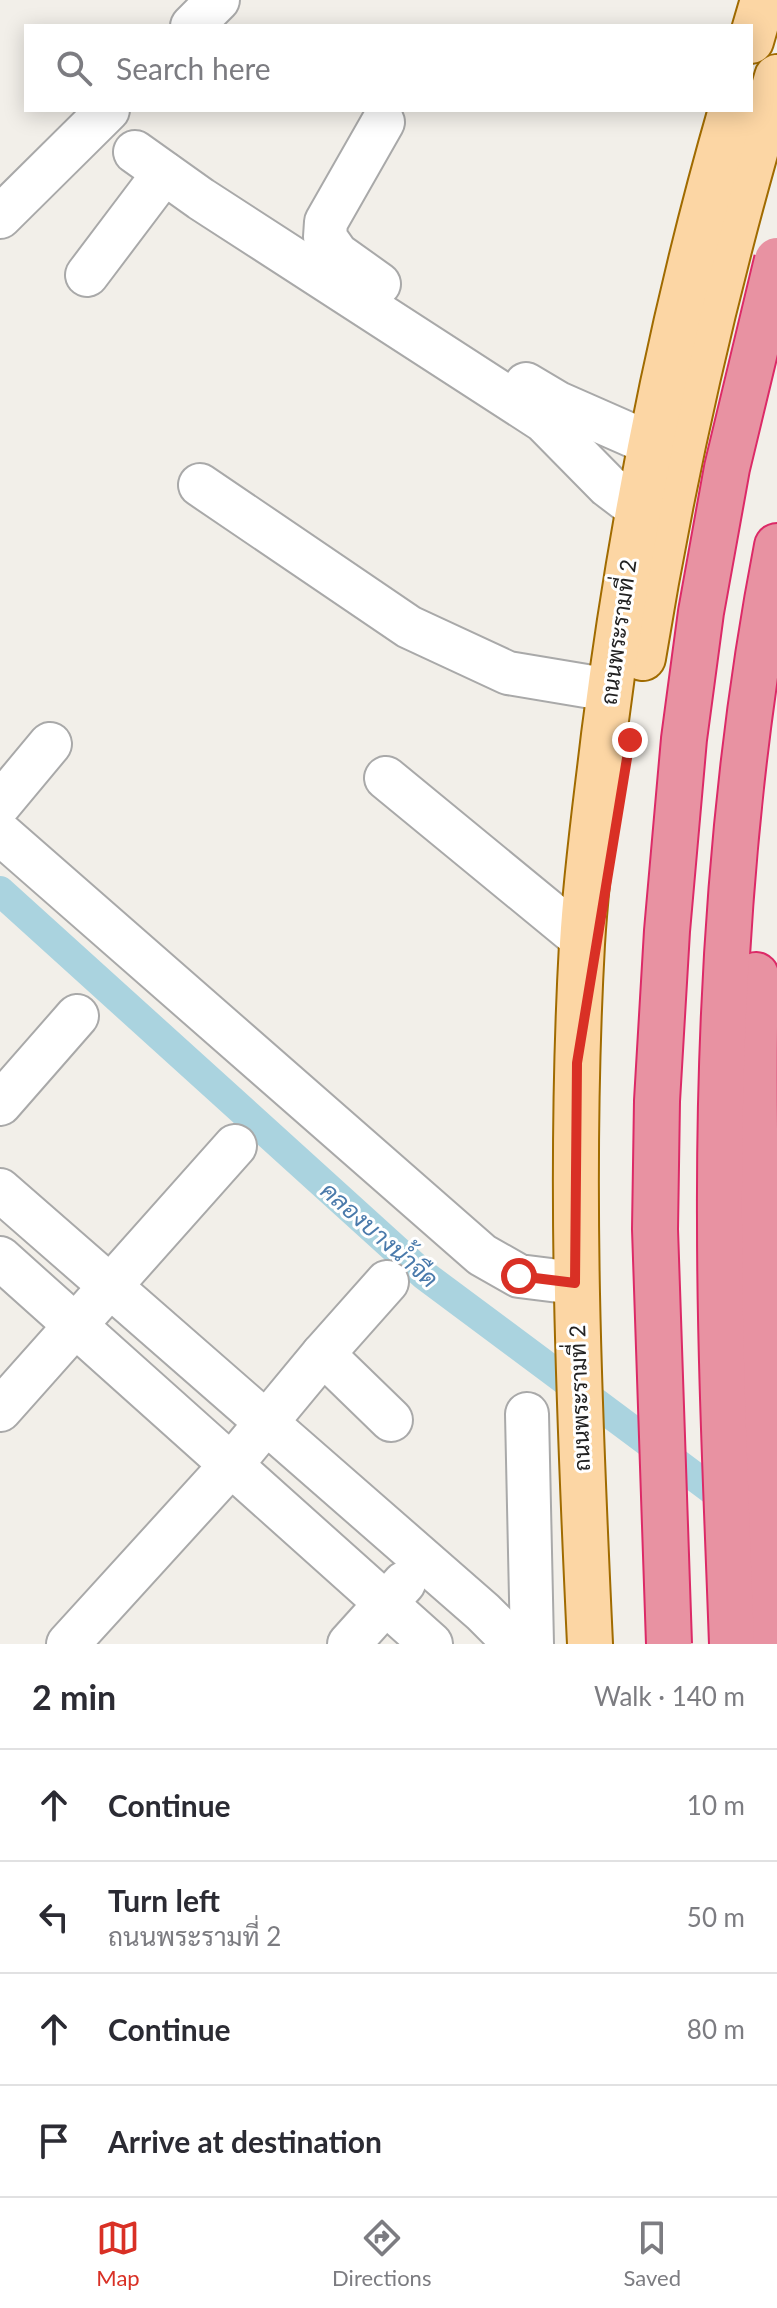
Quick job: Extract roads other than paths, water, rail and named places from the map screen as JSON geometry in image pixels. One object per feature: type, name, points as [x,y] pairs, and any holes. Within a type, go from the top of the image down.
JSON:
[{"type":"highway","points":[[677,1644],[663,1183],[685,776],[697,618],[721,481],[777,237]]},
{"type":"highway","points":[[669,1644],[655,1229],[657,1101],[667,931],[684,739],[701,612],[727,468],[777,260]]},
{"type":"highway","points":[[732,1644],[720,1235],[724,1038],[729,920],[744,766],[766,601],[777,546]]},
{"type":"highway","points":[[773,1624],[757,1251],[754,1082],[758,920],[777,694]]},
{"type":"main road","points":[[753,34],[763,0]]},
{"type":"main road","points":[[577,1063],[675,482],[721,277],[777,77]]},
{"type":"main road","name":"ถนนพระรามที่ 2","points":[[590,1644],[575,1283],[577,1063],[583,940],[610,690],[637,508],[687,278],[730,112]]},
{"type":"street","points":[[194,24],[218,0]]},
{"type":"street","points":[[0,217],[106,112]]},
{"type":"street","points":[[383,122],[326,222],[325,237],[337,254],[498,367],[558,403],[649,443]]},
{"type":"street","points":[[87,275],[149,163],[544,421],[608,486],[637,508]]},
{"type":"street","points":[[200,485],[409,627],[508,673],[610,690]]},
{"type":"street","points":[[0,804],[50,744]]},
{"type":"street","points":[[386,778],[583,940]]},
{"type":"street","points":[[0,833],[482,1255],[519,1276],[575,1283]]},
{"type":"street","points":[[0,1104],[77,1016]]},
{"type":"street","points":[[0,1410],[235,1146]]},
{"type":"street","points":[[0,1190],[483,1612],[515,1644]]},
{"type":"street","points":[[8,1275],[76,1326],[431,1644]]},
{"type":"street","points":[[68,1644],[231,1465],[387,1282]]},
{"type":"street","points":[[323,1354],[391,1420]]},
{"type":"street","points":[[527,1414],[532,1644]]},
{"type":"street","points":[[349,1644],[423,1560]]},
{"type":"street","points":[[456,1644],[483,1612]]},
{"type":"waterway","name":"คลองบางน้ำจืด","points":[[0,891],[424,1275],[722,1497],[734,1510]]}]
